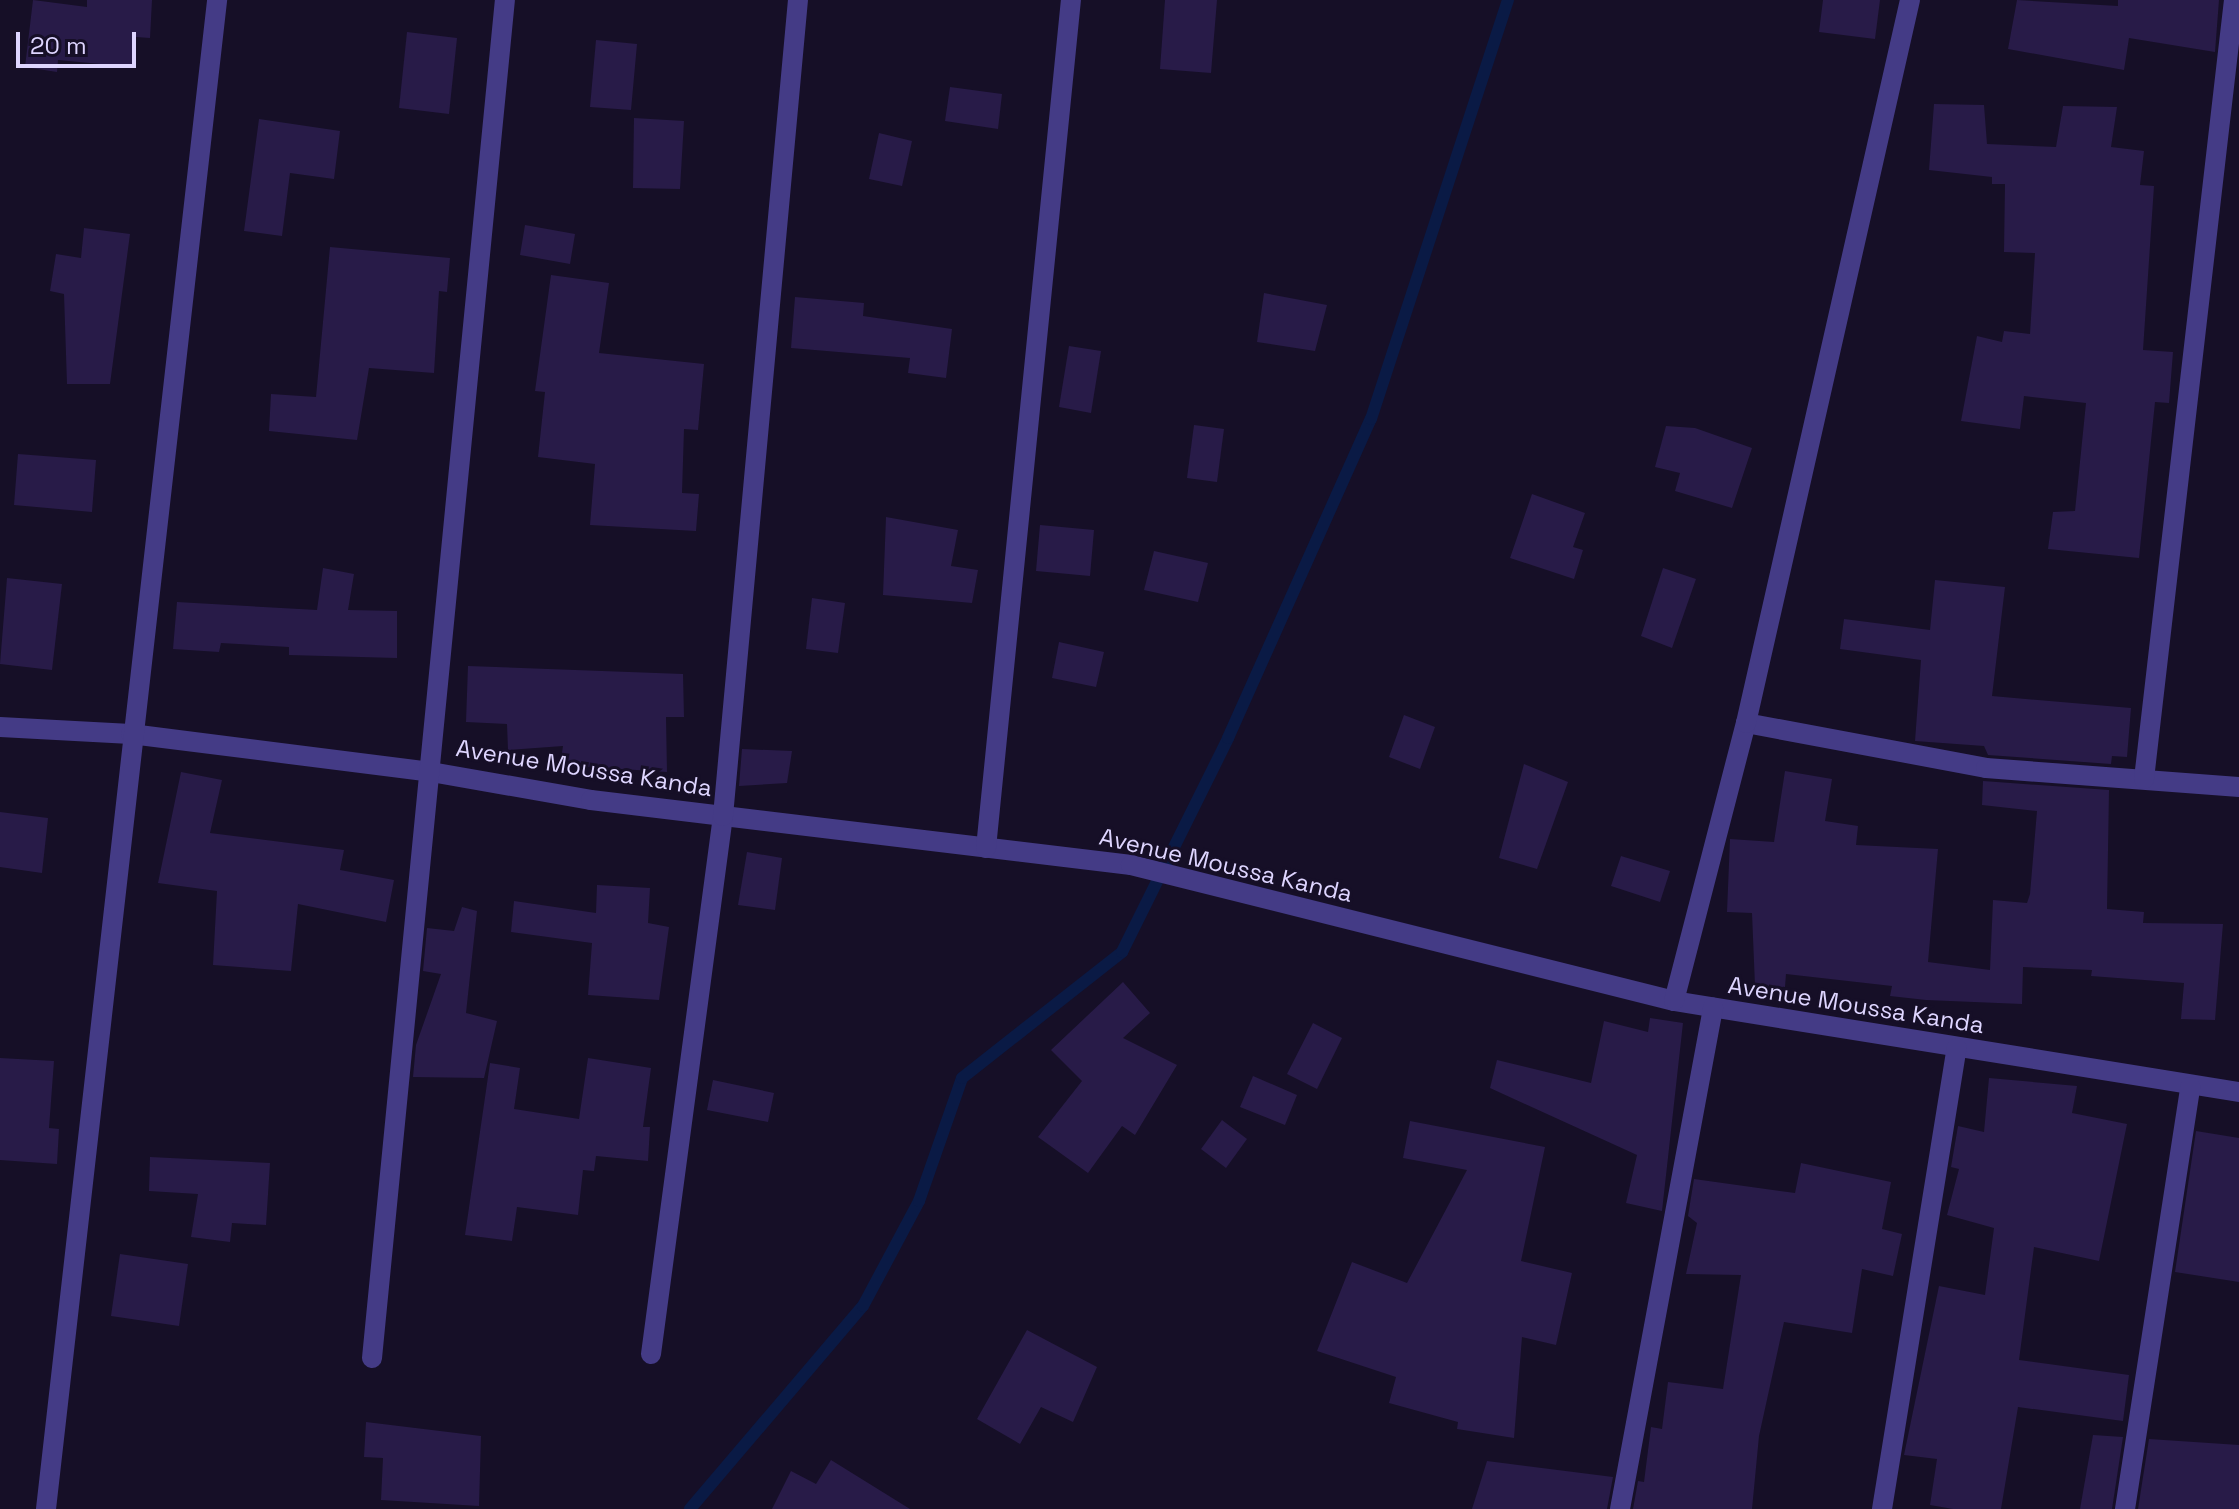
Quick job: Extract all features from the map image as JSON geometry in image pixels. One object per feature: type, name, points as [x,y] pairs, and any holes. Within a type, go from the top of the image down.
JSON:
[{"type":"street","points":[[46,1509],[131,734],[217,0]]},
{"type":"street","points":[[372,1358],[505,0]]},
{"type":"street","points":[[651,1354],[723,816],[798,0]]},
{"type":"street","points":[[986,848],[1071,0]]},
{"type":"street","points":[[1674,1001],[1746,723],[1910,0]]},
{"type":"street","points":[[2144,779],[2234,0]]},
{"type":"street","points":[[1746,723],[1986,768],[2239,787]]},
{"type":"street","name":"Avenue Moussa Kanda","points":[[0,727],[131,734],[431,772],[723,816],[1131,865],[1674,1001],[2190,1087],[2239,1092]]},
{"type":"street","points":[[1620,1509],[1713,1008]]},
{"type":"street","points":[[1882,1509],[1957,1048]]},
{"type":"street","points":[[2125,1509],[2190,1087]]},
{"type":"building","points":[[33,0],[87,7],[87,0],[152,0],[150,38],[136,37],[132,67],[58,60],[57,72],[25,67]]},
{"type":"building","points":[[1165,0],[1217,0],[1211,73],[1160,69]]},
{"type":"building","points":[[1823,0],[1880,0],[1875,39],[1819,32]]},
{"type":"building","points":[[2017,0],[2118,6],[2118,0],[2219,0],[2215,52],[2129,38],[2124,70],[2008,49]]},
{"type":"building","points":[[407,32],[457,38],[449,114],[399,108]]},
{"type":"building","points":[[596,40],[637,44],[631,110],[590,107]]},
{"type":"building","points":[[950,87],[1002,94],[998,129],[945,121]]},
{"type":"building","points":[[1934,104],[1984,105],[1987,144],[2056,147],[2063,106],[2117,107],[2111,147],[2144,151],[2140,185],[2154,186],[2143,350],[2173,352],[2169,403],[2155,402],[2139,558],[2048,549],[2053,512],[2075,511],[2086,403],[2024,396],[2020,429],[1961,421],[1977,336],[2002,342],[2004,331],[2030,334],[2035,253],[2004,252],[2005,184],[1992,184],[1992,177],[1929,170]]},
{"type":"building","points":[[634,118],[684,121],[680,189],[633,188]]},
{"type":"building","points":[[259,119],[340,131],[334,179],[290,173],[282,236],[244,231]]},
{"type":"building","points":[[879,133],[912,141],[902,186],[869,179]]},
{"type":"building","points":[[525,225],[575,234],[570,264],[520,255]]},
{"type":"building","points":[[84,228],[130,234],[110,384],[67,384],[64,294],[50,291],[56,254],[81,258]]},
{"type":"building","points":[[330,247],[450,258],[447,292],[439,291],[434,373],[369,368],[357,440],[269,431],[271,394],[316,397]]},
{"type":"building","points":[[551,275],[609,283],[599,353],[704,364],[698,430],[684,429],[682,493],[699,494],[696,531],[590,525],[595,464],[538,457],[545,392],[535,391]]},
{"type":"building","points":[[1264,293],[1327,305],[1315,351],[1257,342]]},
{"type":"building","points":[[795,297],[864,303],[863,316],[952,329],[946,378],[908,373],[910,358],[791,348]]},
{"type":"building","points":[[1069,346],[1101,351],[1091,413],[1059,407]]},
{"type":"building","points":[[1194,425],[1224,429],[1217,482],[1187,478]]},
{"type":"building","points":[[1666,426],[1695,428],[1752,448],[1732,508],[1675,491],[1680,473],[1655,467]]},
{"type":"building","points":[[18,454],[96,460],[92,512],[14,505]]},
{"type":"building","points":[[1532,494],[1585,513],[1573,547],[1583,550],[1574,579],[1510,558]]},
{"type":"building","points":[[886,517],[958,530],[951,566],[978,570],[972,603],[883,595]]},
{"type":"building","points":[[1040,525],[1094,530],[1090,576],[1036,571]]},
{"type":"building","points":[[1154,551],[1208,563],[1198,602],[1144,590]]},
{"type":"building","points":[[323,568],[354,574],[348,610],[397,611],[397,658],[289,655],[289,647],[221,643],[219,652],[173,649],[177,602],[317,610]]},
{"type":"building","points":[[1663,568],[1696,579],[1672,648],[1641,636]]},
{"type":"building","points":[[7,578],[62,584],[52,670],[0,664]]},
{"type":"building","points":[[1935,580],[2005,587],[1992,696],[2131,708],[2127,757],[2112,756],[2111,764],[1988,755],[1984,746],[1915,741],[1921,660],[1840,649],[1844,619],[1930,630]]},
{"type":"building","points":[[812,598],[845,603],[838,653],[806,649]]},
{"type":"building","points":[[1059,642],[1104,652],[1096,687],[1052,678]]},
{"type":"building","points":[[468,666],[683,674],[684,717],[666,717],[667,772],[560,765],[563,746],[508,750],[507,724],[466,722]]},
{"type":"building","points":[[1404,715],[1435,727],[1420,769],[1389,757]]},
{"type":"building","points":[[742,749],[792,751],[787,783],[739,786]]},
{"type":"building","points":[[1524,764],[1568,782],[1537,869],[1499,858]]},
{"type":"building","points":[[1785,771],[1832,779],[1825,821],[1858,826],[1856,845],[1938,849],[1928,962],[1990,970],[1993,900],[2027,903],[2037,811],[1982,805],[1983,781],[2109,790],[2107,909],[2144,912],[2143,923],[2223,924],[2215,1020],[2181,1019],[2184,983],[2091,976],[2092,970],[2023,967],[2022,1004],[1890,996],[1892,986],[1786,974],[1785,987],[1755,986],[1752,913],[1727,912],[1730,839],[1774,842]]},
{"type":"building","points":[[181,772],[222,780],[210,833],[344,850],[340,870],[394,880],[386,922],[298,904],[291,971],[213,965],[217,891],[158,883]]},
{"type":"building","points":[[0,812],[48,818],[42,873],[0,867]]},
{"type":"building","points":[[747,852],[782,858],[775,910],[738,905]]},
{"type":"building","points":[[1621,856],[1670,871],[1660,902],[1611,886]]},
{"type":"building","points":[[597,885],[650,888],[648,923],[669,927],[659,1000],[588,995],[592,943],[511,932],[514,901],[596,913]]},
{"type":"building","points":[[462,907],[477,911],[466,1013],[497,1021],[484,1078],[413,1077],[416,1045],[441,974],[423,971],[427,928],[454,931]]},
{"type":"building","points":[[1123,982],[1150,1013],[1123,1038],[1177,1065],[1135,1135],[1122,1126],[1088,1173],[1038,1137],[1082,1081],[1051,1050]]},
{"type":"building","points":[[1650,1018],[1683,1023],[1662,1211],[1626,1203],[1637,1155],[1490,1088],[1497,1060],[1591,1083],[1604,1021],[1648,1032]]},
{"type":"building","points":[[1313,1023],[1342,1038],[1317,1089],[1287,1074]]},
{"type":"building","points":[[0,1058],[54,1061],[49,1128],[59,1129],[57,1164],[0,1160]]},
{"type":"building","points":[[588,1058],[651,1068],[643,1127],[650,1127],[648,1161],[596,1156],[594,1171],[583,1170],[578,1215],[517,1207],[512,1241],[465,1235],[490,1063],[520,1068],[514,1109],[579,1119]]},
{"type":"building","points":[[1253,1076],[1297,1095],[1285,1125],[1240,1107]]},
{"type":"building","points":[[1989,1078],[2077,1086],[2072,1113],[2127,1124],[2099,1261],[2034,1247],[2019,1360],[2129,1375],[2123,1421],[2018,1407],[2001,1509],[1953,1509],[1930,1505],[1937,1459],[1904,1455],[1939,1286],[1985,1295],[1994,1228],[1947,1215],[1959,1169],[1951,1167],[1958,1126],[1984,1132]]},
{"type":"building","points":[[713,1080],[774,1093],[768,1122],[707,1110]]},
{"type":"building","points":[[1222,1120],[1247,1139],[1226,1168],[1201,1149]]},
{"type":"building","points":[[1410,1121],[1545,1147],[1521,1261],[1572,1273],[1556,1345],[1522,1337],[1514,1438],[1457,1429],[1458,1422],[1389,1403],[1396,1377],[1317,1351],[1352,1262],[1407,1283],[1467,1170],[1403,1158]]},
{"type":"building","points":[[2196,1131],[2239,1138],[2239,1282],[2175,1272]]},
{"type":"building","points":[[150,1157],[270,1163],[266,1225],[232,1223],[230,1242],[191,1237],[198,1194],[149,1191]]},
{"type":"building","points":[[1801,1163],[1891,1182],[1882,1229],[1902,1234],[1893,1276],[1862,1269],[1852,1333],[1784,1322],[1759,1436],[1752,1509],[1633,1509],[1638,1481],[1644,1482],[1651,1427],[1662,1429],[1668,1382],[1723,1389],[1741,1275],[1686,1274],[1697,1223],[1688,1216],[1694,1179],[1795,1193]]},
{"type":"building","points":[[120,1254],[188,1264],[179,1326],[111,1316]]},
{"type":"building","points":[[1027,1330],[1097,1367],[1073,1422],[1041,1407],[1020,1444],[977,1419]]},
{"type":"building","points":[[366,1422],[481,1436],[479,1506],[381,1500],[383,1458],[364,1457]]},
{"type":"building","points":[[2093,1435],[2123,1437],[2112,1509],[2080,1509]]},
{"type":"building","points":[[2149,1439],[2239,1445],[2239,1509],[2138,1509]]},
{"type":"building","points":[[831,1460],[910,1509],[772,1509],[791,1471],[816,1484]]},
{"type":"building","points":[[1487,1461],[1613,1477],[1607,1509],[1472,1509]]},
{"type":"waterway","points":[[690,1509],[863,1306],[919,1201],[962,1078],[1122,952],[1228,738],[1371,419],[1508,0]]}]
